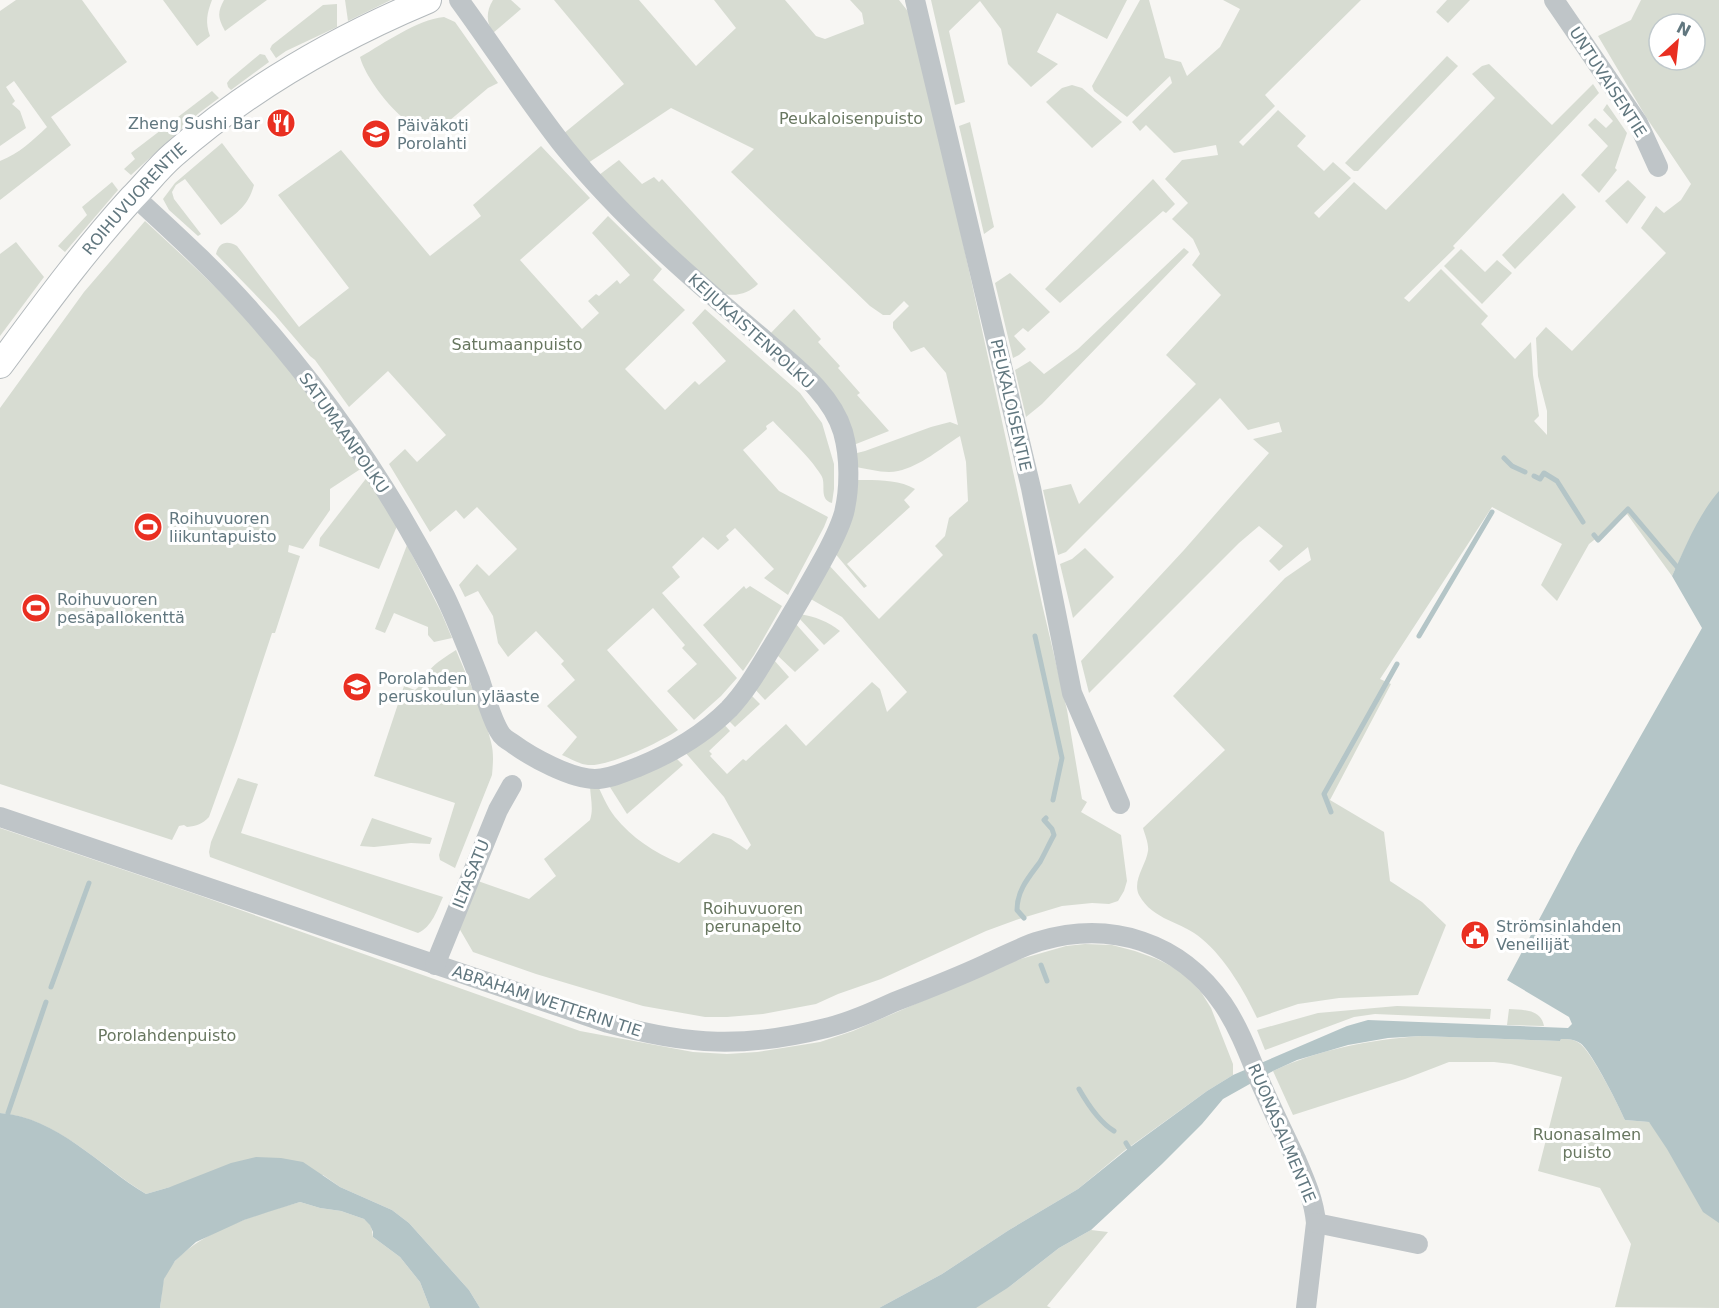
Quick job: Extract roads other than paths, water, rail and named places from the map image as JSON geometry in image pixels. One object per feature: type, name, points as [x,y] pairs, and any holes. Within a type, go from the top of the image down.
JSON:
[{"type":"main road","name":"ROIHUVUORENTIE","points":[[0,365],[79,259],[172,156],[221,116],[272,80],[345,39],[428,0]]},
{"type":"street","name":"KEIJUKAISTENPOLKU","points":[[459,0],[543,120],[612,201],[671,260],[794,366],[816,388],[831,407],[842,428],[847,452],[847,498],[842,519],[830,547],[749,685],[718,720],[677,749],[617,775],[598,779],[569,774],[509,742]]},
{"type":"street","name":"PEUKALOISENTIE","points":[[915,0],[1031,488],[1072,693],[1120,804]]},
{"type":"street","name":"UNTUVAISENTIE","points":[[1554,0],[1638,123],[1658,167]]},
{"type":"street","name":"SATUMAANPOLKU","points":[[134,196],[250,310],[304,375],[369,463],[447,601],[499,731],[509,742]]},
{"type":"street","name":"ILTASATU","points":[[435,965],[498,810],[512,785]]},
{"type":"street","name":"ABRAHAM WETTERIN TIE","points":[[0,817],[608,1023],[639,1032],[683,1040],[719,1042],[779,1038],[844,1022],[965,974],[1037,942],[1059,936],[1114,933],[1131,937],[1163,949],[1179,958],[1197,973]]},
{"type":"street","name":"RUONASALMENTIE","points":[[1197,973],[1227,1010],[1250,1056],[1305,1180],[1315,1210],[1316,1223],[1306,1308]]},
{"type":"street","points":[[1316,1223],[1418,1244]]},
{"type":"waterway","points":[[1504,458],[1512,466],[1525,472]]},
{"type":"waterway","points":[[1534,476],[1540,479],[1544,473],[1557,481],[1583,522]]},
{"type":"waterway","points":[[1594,535],[1598,540],[1628,509],[1678,568]]},
{"type":"waterway","points":[[1419,636],[1492,512]]},
{"type":"waterway","points":[[1035,636],[1062,758],[1053,800]]},
{"type":"waterway","points":[[1331,812],[1324,794],[1397,664]]},
{"type":"waterway","points":[[1024,918],[1017,910],[1019,896],[1054,835],[1044,820],[1046,818]]},
{"type":"waterway","points":[[51,987],[89,883]]},
{"type":"waterway","points":[[1041,965],[1047,981]]},
{"type":"waterway","points":[[8,1113],[46,1002]]},
{"type":"waterway","points":[[1079,1089],[1098,1117],[1114,1131]]},
{"type":"waterway","points":[[1126,1143],[1129,1148]]},
{"type":"place","name":"Zheng Sushi Bar","points":[[281,123]]},
{"type":"place","name":"Päiväkoti Porolahti","points":[[376,134]]},
{"type":"place","name":"Roihuvuoren liikuntapuisto","points":[[148,527]]},
{"type":"place","name":"Roihuvuoren pesäpallokenttä","points":[[36,608]]},
{"type":"place","name":"Porolahden peruskoulun yläaste","points":[[357,687]]},
{"type":"place","name":"Strömsinlahden Veneilijät","points":[[1475,935]]},
{"type":"park label","name":"Peukaloisenpuisto","points":[[851,118]]},
{"type":"park label","name":"Satumaanpuisto","points":[[517,344]]},
{"type":"park label","name":"Roihuvuoren perunapelto","points":[[753,917]]},
{"type":"park label","name":"Porolahdenpuisto","points":[[167,1035]]},
{"type":"park label","name":"Ruonasalmen puisto","points":[[1587,1143]]}]
